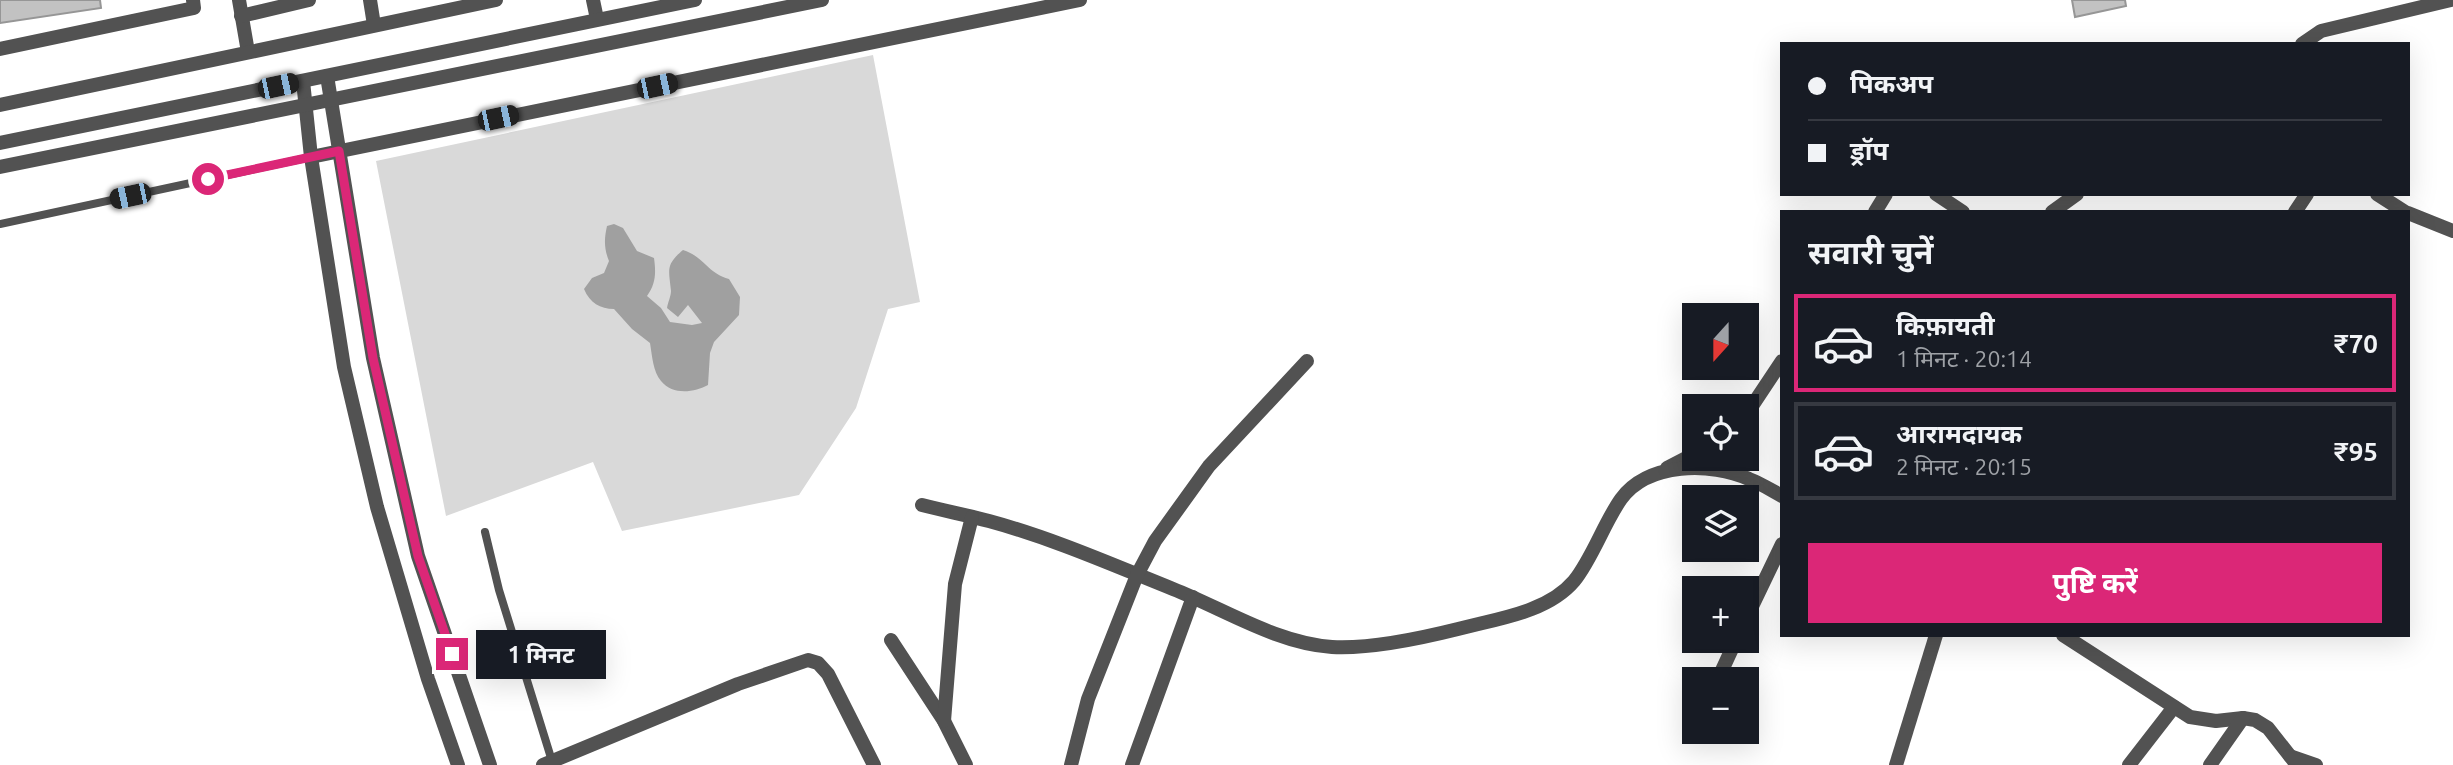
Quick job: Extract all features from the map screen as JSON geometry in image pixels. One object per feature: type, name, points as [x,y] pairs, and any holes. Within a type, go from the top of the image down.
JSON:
[{"type":"street","points":[[0,49],[194,8],[193,0]]},
{"type":"street","points":[[239,0],[248,52]]},
{"type":"street","points":[[241,16],[309,0]]},
{"type":"street","points":[[370,0],[374,25]]},
{"type":"street","points":[[0,106],[496,0]]},
{"type":"street","points":[[593,0],[597,19]]},
{"type":"street","points":[[0,143],[695,0]]},
{"type":"street","points":[[0,167],[822,0]]},
{"type":"street","points":[[312,157],[1080,0]]},
{"type":"street","points":[[2305,42],[2320,31],[2451,0]]},
{"type":"street","points":[[327,76],[373,358],[418,556],[490,765]]},
{"type":"street","points":[[303,81],[344,367],[377,507],[428,679],[458,765]]},
{"type":"street","points":[[1939,196],[1960,210]]},
{"type":"street","points":[[2055,210],[2074,196]]},
{"type":"street","points":[[2381,196],[2402,210]]},
{"type":"street","points":[[2410,215],[2441,228],[2453,230]]},
{"type":"street","points":[[1071,765],[1088,699],[1138,575],[1155,541],[1209,466],[1307,361]]},
{"type":"street","points":[[1759,396],[1780,364]]},
{"type":"street","points":[[922,505],[972,517],[1072,549],[1267,630],[1332,647],[1359,646],[1435,635],[1525,611],[1554,597],[1573,581],[1622,497],[1638,483],[1682,460]]},
{"type":"street","points":[[1658,473],[1714,469],[1747,478],[1780,495]]},
{"type":"street","points":[[944,721],[955,584],[972,517]]},
{"type":"street","points":[[1759,592],[1780,548]]},
{"type":"street","points":[[1132,765],[1193,597]]},
{"type":"street","points":[[1896,765],[1935,637]]},
{"type":"street","points":[[2080,639],[2190,717],[2203,720],[2255,720],[2268,728],[2293,760],[2316,765]]},
{"type":"street","points":[[891,640],[944,721],[966,765]]},
{"type":"street","points":[[547,763],[738,684],[808,660],[818,663],[828,674],[874,765]]},
{"type":"street","points":[[2130,765],[2174,707]]},
{"type":"street","points":[[2210,765],[2243,718]]},
{"type":"lane","points":[[0,224],[312,157]]},
{"type":"lane","points":[[485,532],[547,763]]},
{"type":"shaded area","points":[[873,55],[920,302],[888,309],[856,408],[799,495],[622,531],[593,462],[446,516],[376,161]]},
{"type":"shaded area","points":[[614,224],[623,228],[637,251],[654,258],[655,278],[647,296],[661,308],[670,322],[692,325],[702,323],[688,305],[678,317],[667,308],[671,291],[671,264],[683,250],[729,279],[740,297],[739,315],[714,342],[710,353],[708,385],[684,391],[666,386],[656,373],[650,343],[632,329],[614,309],[596,304],[586,294],[584,289],[592,278],[604,273],[609,261],[605,235],[607,226]]},
{"type":"building","points":[[0,0],[100,0],[101,8],[0,23]]},
{"type":"building","points":[[2072,0],[2125,0],[2126,6],[2075,17]]},
{"type":"route","points":[[208,179],[339,151],[373,358],[418,556],[452,654]]}]
